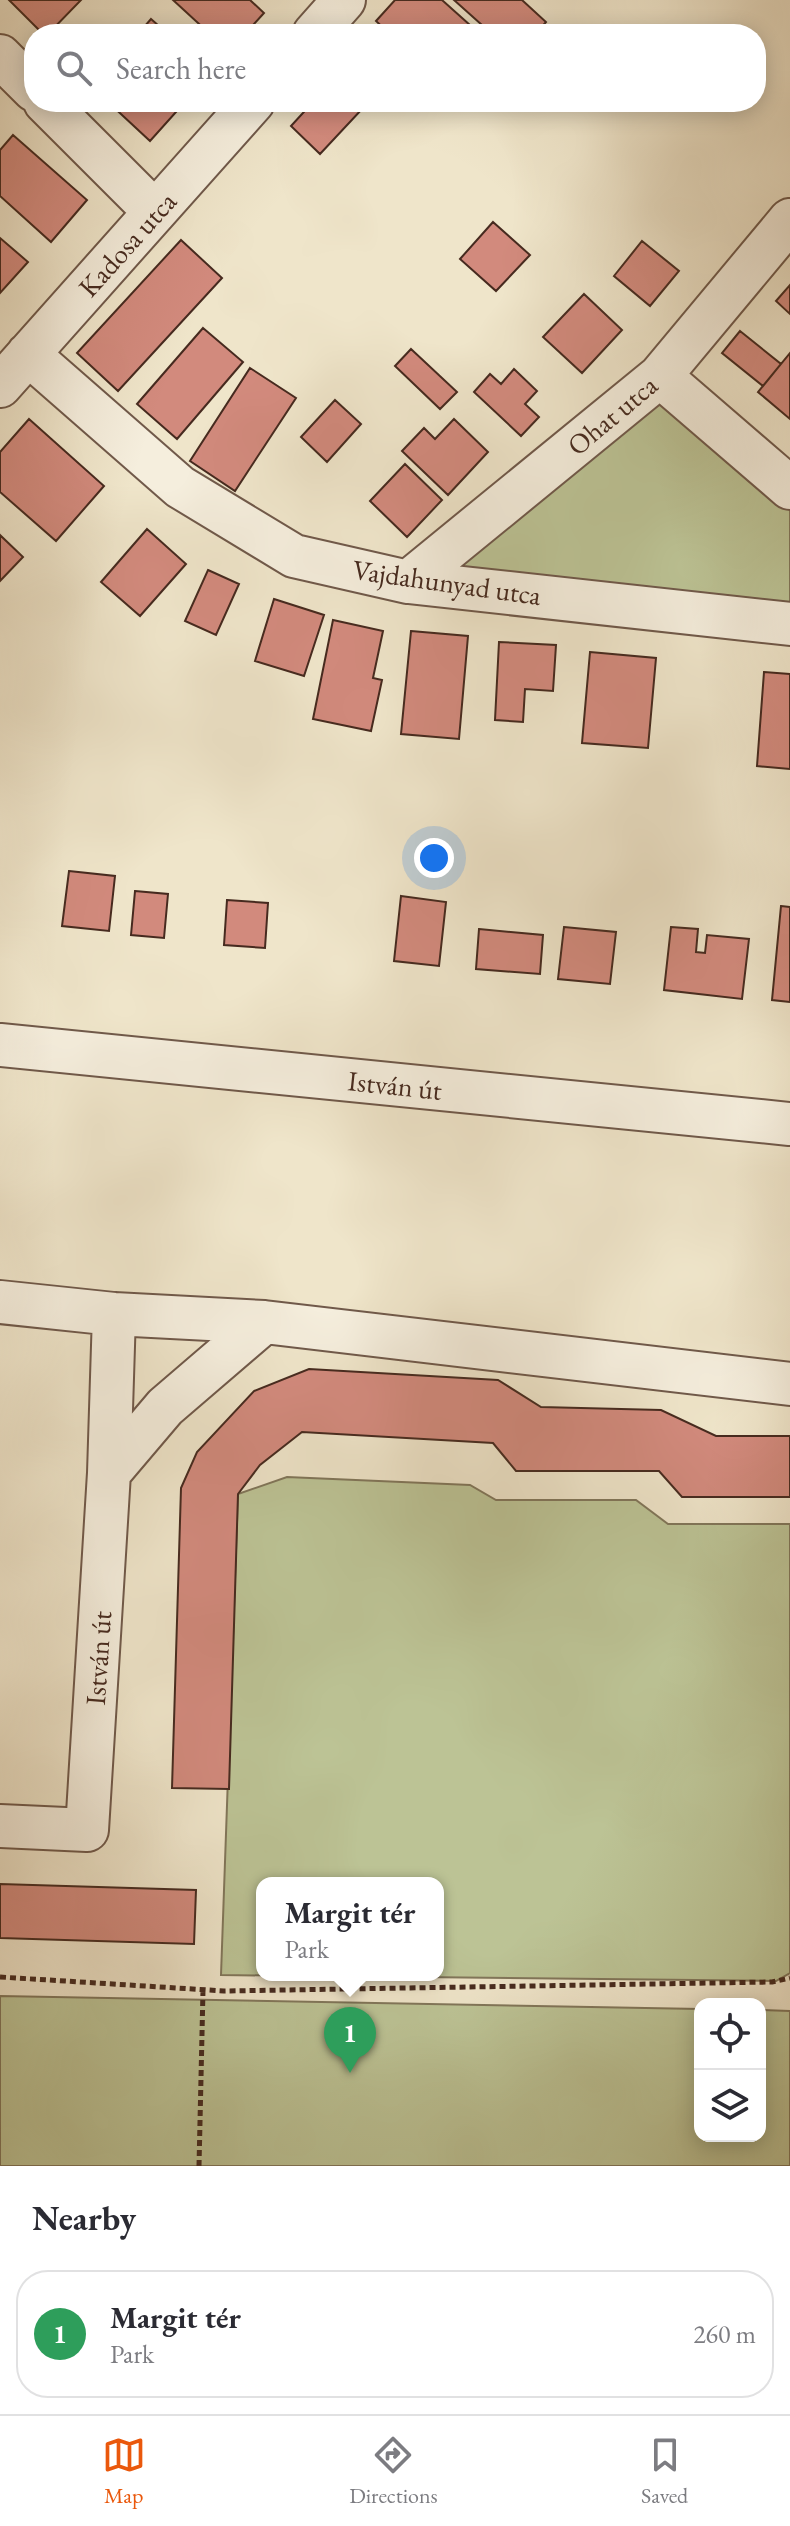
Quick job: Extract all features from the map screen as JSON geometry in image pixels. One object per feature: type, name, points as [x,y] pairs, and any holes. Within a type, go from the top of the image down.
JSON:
[{"type":"street","points":[[323,24],[344,0]]},
{"type":"street","points":[[0,56],[24,80]]},
{"type":"street","points":[[55,112],[155,212]]},
{"type":"street","name":"Kadosa utca","points":[[0,386],[244,112]]},
{"type":"street","name":"Ohat utca","points":[[408,582],[660,376],[790,220]]},
{"type":"street","name":"Vajdahunyad utca","points":[[28,354],[180,487],[294,556],[408,582],[790,624]]},
{"type":"street","points":[[660,376],[790,488]]},
{"type":"street","name":"István út","points":[[0,1045],[790,1124]]},
{"type":"street","points":[[0,1302],[114,1314],[264,1322],[790,1384]]},
{"type":"street","points":[[109,1473],[114,1314]]},
{"type":"street","points":[[109,1473],[165,1407],[264,1322]]},
{"type":"street","name":"István út","points":[[0,1826],[87,1830],[109,1473]]},
{"type":"path","points":[[0,1977],[203,1990],[573,1987],[772,1982],[790,1978]]},
{"type":"path","points":[[199,2166],[203,1990]]},
{"type":"green space","points":[[661,390],[790,505],[790,604],[426,578]]},
{"type":"green space","points":[[287,1477],[470,1485],[496,1500],[636,1500],[668,1524],[790,1524],[790,1973],[776,1981],[444,1977],[444,1877],[256,1877],[256,1975],[221,1975],[238,1494]]},
{"type":"green space","points":[[0,1996],[694,2009],[694,2142],[766,2142],[766,2010],[790,2011],[790,2166],[0,2166]]},
{"type":"building","points":[[9,0],[81,0],[58,24],[33,24]]},
{"type":"building","points":[[173,0],[250,0],[264,13],[254,24],[199,24]]},
{"type":"building","points":[[395,0],[442,0],[469,24],[379,24],[376,21]]},
{"type":"building","points":[[454,0],[522,0],[546,22],[544,24],[481,24]]},
{"type":"building","points":[[119,112],[176,112],[150,141]]},
{"type":"building","points":[[304,112],[359,112],[320,154],[291,126]]},
{"type":"building","points":[[13,135],[87,200],[51,242],[0,196],[0,150]]},
{"type":"building","points":[[493,222],[530,255],[496,291],[460,259]]},
{"type":"building","points":[[0,238],[28,262],[0,293]]},
{"type":"building","points":[[181,240],[222,278],[118,391],[77,353]]},
{"type":"building","points":[[642,241],[679,271],[650,306],[614,276]]},
{"type":"building","points":[[790,285],[790,314],[776,301]]},
{"type":"building","points":[[584,294],[622,330],[582,373],[543,337]]},
{"type":"building","points":[[203,328],[243,362],[177,439],[137,404]]},
{"type":"building","points":[[740,331],[781,364],[763,386],[722,353]]},
{"type":"building","points":[[411,349],[457,392],[440,409],[395,366]]},
{"type":"building","points":[[790,353],[790,419],[758,392]]},
{"type":"building","points":[[250,368],[296,398],[235,491],[190,461]]},
{"type":"building","points":[[514,369],[537,391],[525,404],[539,417],[521,436],[474,392],[490,374],[501,384]]},
{"type":"building","points":[[335,400],[361,424],[327,462],[301,437]]},
{"type":"building","points":[[29,419],[104,486],[56,541],[0,492],[0,452]]},
{"type":"building","points":[[454,419],[488,452],[448,495],[402,451],[424,428],[435,439]]},
{"type":"building","points":[[405,464],[442,500],[407,537],[370,501]]},
{"type":"building","points":[[147,529],[186,564],[140,616],[101,582]]},
{"type":"building","points":[[0,535],[23,557],[0,581]]},
{"type":"building","points":[[208,570],[239,584],[216,635],[185,621]]},
{"type":"building","points":[[274,599],[324,615],[304,676],[255,661]]},
{"type":"building","points":[[333,620],[383,631],[373,678],[382,680],[371,731],[313,719]]},
{"type":"building","points":[[411,631],[468,636],[459,739],[401,734]]},
{"type":"building","points":[[499,642],[556,645],[553,691],[525,689],[523,722],[495,720]]},
{"type":"building","points":[[590,652],[656,658],[648,748],[582,743]]},
{"type":"building","points":[[764,672],[790,674],[790,769],[757,766]]},
{"type":"building","points":[[69,871],[115,876],[109,931],[62,926]]},
{"type":"building","points":[[135,891],[168,894],[164,938],[131,935]]},
{"type":"building","points":[[401,896],[446,902],[439,966],[394,961]]},
{"type":"building","points":[[227,900],[268,903],[265,948],[224,945]]},
{"type":"building","points":[[781,906],[790,907],[790,1002],[772,1000]]},
{"type":"building","points":[[564,927],[616,932],[610,984],[558,979]]},
{"type":"building","points":[[671,927],[698,929],[696,952],[705,953],[707,935],[749,939],[742,999],[664,990]]},
{"type":"building","points":[[479,929],[543,935],[540,974],[476,969]]},
{"type":"building","points":[[309,1369],[498,1380],[541,1407],[661,1410],[716,1436],[790,1436],[790,1497],[682,1497],[659,1471],[516,1471],[493,1443],[302,1432],[260,1465],[238,1494],[229,1789],[172,1788],[181,1488],[197,1452],[254,1391]]},
{"type":"building","points":[[0,1884],[196,1890],[194,1944],[0,1938]]},
{"type":"place","name":"Margit tér","points":[[350,2073]]}]
